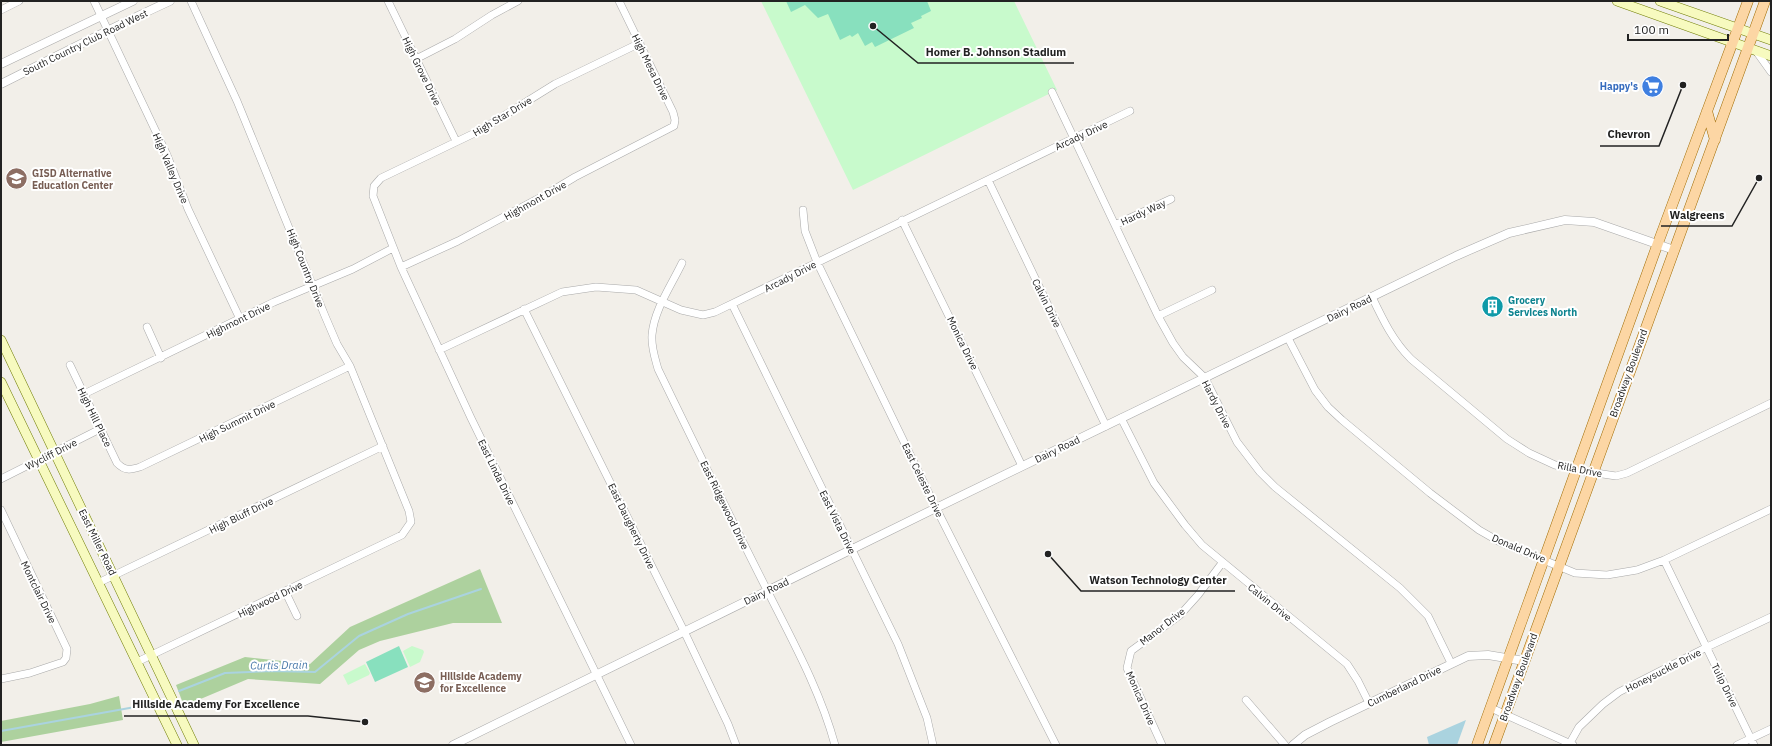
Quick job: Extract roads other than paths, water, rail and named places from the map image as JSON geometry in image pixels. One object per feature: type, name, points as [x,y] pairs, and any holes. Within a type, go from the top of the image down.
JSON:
[{"type":"main road","points":[[1617,1],[1771,56]]},
{"type":"main road","points":[[1660,1],[1771,40]]},
{"type":"main road","name":"Broadway Boulevard","points":[[1477,745],[1658,243],[1748,1]]},
{"type":"main road","name":"Broadway Boulevard","points":[[1494,745],[1674,250],[1715,140],[1752,50],[1754,34],[1765,1]]},
{"type":"main road","points":[[1707,112],[1715,140]]},
{"type":"main road","name":"East Miller Road","points":[[1,340],[194,745]]},
{"type":"main road","name":"East Miller Road","points":[[1,382],[177,745]]},
{"type":"street","points":[[1,10],[19,1]]},
{"type":"street","name":"High Valley Drive","points":[[94,1],[167,155],[188,209],[240,319]]},
{"type":"street","name":"South Country Club Road West","points":[[1,64],[133,1]]},
{"type":"street","name":"South Country Club Road West","points":[[1,84],[65,53],[108,29],[170,1]]},
{"type":"street","name":"High Country Drive","points":[[191,1],[237,101],[337,344],[350,366],[409,511],[411,522],[402,535]]},
{"type":"street","name":"High Grove Drive","points":[[388,1],[456,141]]},
{"type":"street","points":[[416,59],[455,39],[492,15],[518,1]]},
{"type":"street","name":"High Mesa Drive","points":[[619,1],[673,112],[675,120],[674,126],[667,130]]},
{"type":"street","name":"High Star Drive","points":[[373,196],[374,186],[381,178],[481,130],[555,84],[640,43]]},
{"type":"street","points":[[1752,50],[1771,72]]},
{"type":"street","name":"Hardy Drive","points":[[1052,92],[1158,316],[1183,357],[1205,378],[1237,442],[1260,472],[1275,487],[1400,588],[1428,616],[1451,663]]},
{"type":"street","name":"Arcady Drive","points":[[439,350],[562,292],[596,287],[636,290],[681,310],[703,315],[715,312],[902,220],[1130,112]]},
{"type":"street","name":"Highmont Drive","points":[[401,267],[458,241],[545,195],[575,177],[667,130]]},
{"type":"street","name":"Calvin Drive","points":[[988,180],[1106,426]]},
{"type":"street","name":"East Linda Drive","points":[[373,196],[401,267],[439,350],[631,745]]},
{"type":"street","name":"Hardy Way","points":[[1115,225],[1171,200]]},
{"type":"street","name":"East Celeste Drive","points":[[802,210],[805,232],[817,262],[936,508],[1056,745]]},
{"type":"street","name":"Monica Drive","points":[[902,220],[1022,466]]},
{"type":"street","name":"Dairy Road","points":[[453,745],[1121,418],[1456,256],[1509,233],[1565,220],[1594,222],[1658,243],[1674,250]]},
{"type":"street","name":"Highmont Drive","points":[[84,394],[274,302],[353,269],[393,248]]},
{"type":"street","name":"East Ridgewood Drive","points":[[682,263],[657,316],[652,336],[653,353],[658,369],[767,590],[788,629],[816,690],[835,745]]},
{"type":"street","points":[[1158,316],[1212,290]]},
{"type":"street","name":"Rilla Drive","points":[[1372,297],[1391,335],[1400,348],[1411,359],[1507,439],[1529,453],[1555,465],[1616,476],[1634,470],[1771,403]]},
{"type":"street","name":"East Vista Drive","points":[[732,304],[898,644],[926,718],[933,745]]},
{"type":"street","name":"East Daugherty Drive","points":[[524,309],[684,631],[728,724],[736,745]]},
{"type":"street","points":[[147,326],[161,358]]},
{"type":"street","name":"Donald Drive","points":[[1288,338],[1315,390],[1328,407],[1430,493],[1479,530],[1500,542],[1575,572],[1607,575],[1637,570],[1664,560],[1771,509]]},
{"type":"street","name":"High Hill Place","points":[[70,365],[100,429],[122,468]]},
{"type":"street","name":"High Summit Drive","points":[[122,468],[130,470],[140,467],[350,366]]},
{"type":"street","name":"Calvin Drive","points":[[1121,418],[1154,483],[1202,545],[1222,563],[1347,664],[1358,681],[1369,703]]},
{"type":"street","name":"Wycliff Drive","points":[[1,479],[100,429]]},
{"type":"street","name":"High Bluff Drive","points":[[98,583],[383,446]]},
{"type":"street","name":"Montclair Drive","points":[[1,510],[68,649],[66,658],[63,662],[52,667],[1,680]]},
{"type":"street","name":"Highwood Drive","points":[[137,662],[402,535]]},
{"type":"street","name":"Tulip Drive","points":[[1664,560],[1753,742]]},
{"type":"street","name":"Manor Drive","points":[[1131,650],[1180,615],[1198,595],[1222,563]]},
{"type":"street","points":[[285,591],[297,616]]},
{"type":"street","name":"Honeysuckle Drive","points":[[1572,744],[1579,727],[1603,704],[1619,692],[1707,647],[1771,617]]},
{"type":"street","name":"Monica Drive","points":[[1131,650],[1127,668],[1162,745]]},
{"type":"street","name":"Cumberland Drive","points":[[1293,745],[1305,735],[1468,656],[1488,655],[1524,661]]},
{"type":"street","points":[[1246,700],[1285,745]]},
{"type":"street","points":[[1491,708],[1572,744]]},
{"type":"street","points":[[1737,745],[1753,742],[1771,728]]},
{"type":"water","points":[[1466,720],[1457,745],[1429,745],[1427,737]]},
{"type":"waterway","name":"Curtis Drain","points":[[179,691],[225,673],[272,671],[315,672],[359,636],[408,614],[481,589]]},
{"type":"waterway","name":"Curtis Drain","points":[[1,731],[145,704]]},
{"type":"place","name":"Homer B. Johnson Stadium","points":[[873,26]]},
{"type":"place","name":"Chevron","points":[[1683,85]]},
{"type":"place","name":"Happy's","points":[[1653,86]]},
{"type":"place","name":"Walgreens","points":[[1759,178]]},
{"type":"place","name":"GISD Alternative Education Center","points":[[17,179]]},
{"type":"place","name":"Grocery Services North","points":[[1492,306]]},
{"type":"place","name":"Watson Technology Center","points":[[1048,554]]},
{"type":"place","name":"Hillside Academy for Excellence","points":[[424,682]]},
{"type":"place","name":"Hillside Academy For Excellence","points":[[365,722]]}]
